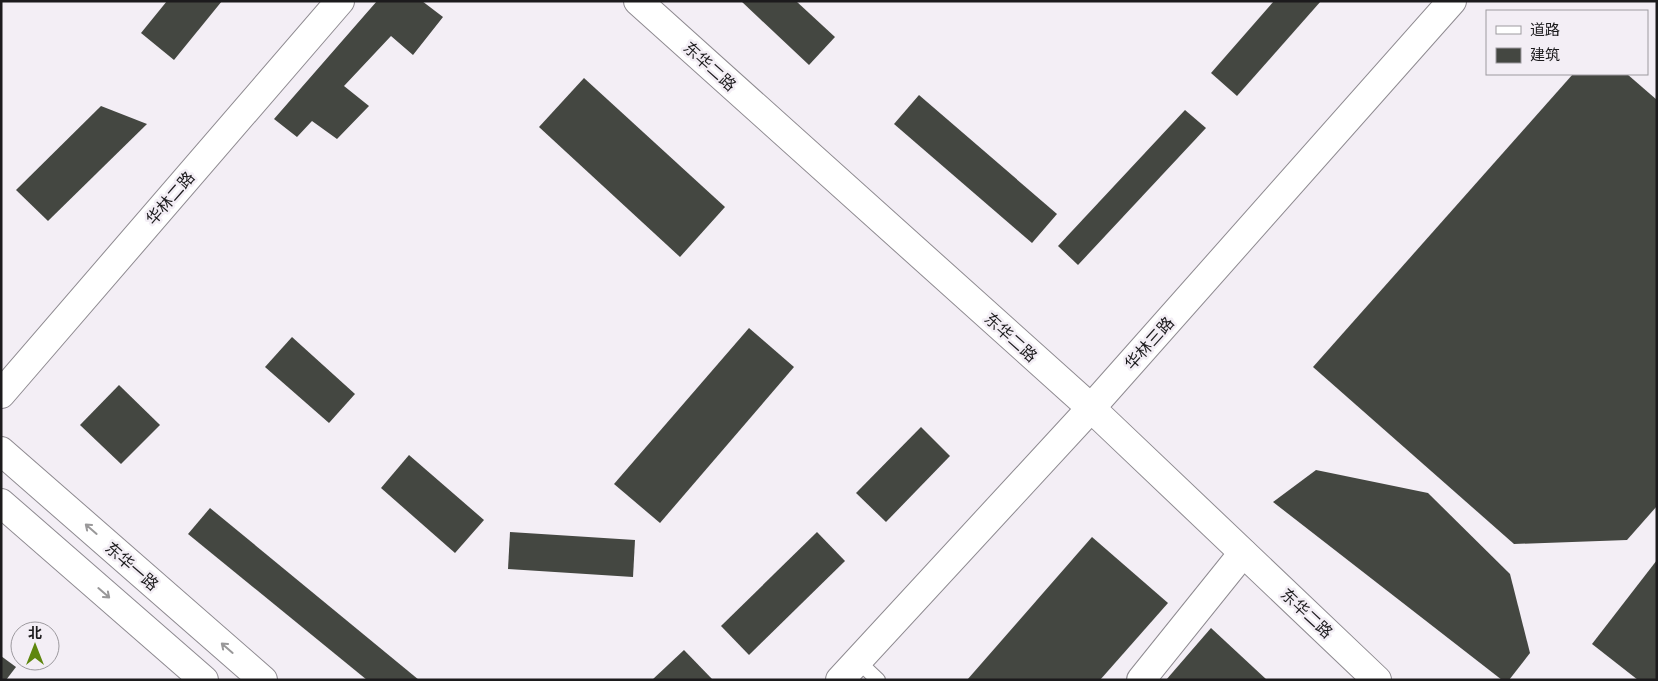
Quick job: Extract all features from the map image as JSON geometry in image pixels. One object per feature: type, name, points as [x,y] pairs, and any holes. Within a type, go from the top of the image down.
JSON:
[{"type":"street","name":"华林二路","points":[[1,394],[340,1]]},
{"type":"street","name":"东华二路","points":[[638,1],[1091,408],[1377,680]]},
{"type":"street","name":"华林三路","points":[[849,670],[1091,408],[1452,1]]},
{"type":"street","name":"东华一路","points":[[1,451],[263,680]]},
{"type":"street","points":[[1,503],[204,680]]},
{"type":"street","points":[[1141,680],[1244,553]]},
{"type":"lane","points":[[849,670],[878,680]]},
{"type":"building","points":[[167,1],[222,1],[174,60],[141,33]]},
{"type":"building","points":[[377,1],[422,1],[443,17],[413,55],[391,36],[344,86],[369,106],[337,139],[312,121],[297,137],[274,119]]},
{"type":"building","points":[[741,1],[796,1],[835,37],[809,65]]},
{"type":"building","points":[[1274,1],[1321,1],[1237,96],[1211,73]]},
{"type":"building","points":[[1572,75],[1628,75],[1657,100],[1657,506],[1627,540],[1514,544],[1313,367]]},
{"type":"building","points":[[584,78],[725,207],[680,257],[539,127]]},
{"type":"building","points":[[919,95],[1057,214],[1032,243],[894,124]]},
{"type":"building","points":[[101,106],[147,124],[48,221],[16,190]]},
{"type":"building","points":[[1185,110],[1206,128],[1078,265],[1058,246]]},
{"type":"building","points":[[749,328],[794,367],[660,523],[614,484]]},
{"type":"building","points":[[292,337],[355,394],[329,423],[265,367]]},
{"type":"building","points":[[119,385],[160,425],[121,464],[80,425]]},
{"type":"building","points":[[921,427],[950,456],[886,522],[856,493]]},
{"type":"building","points":[[409,455],[484,520],[455,553],[381,488]]},
{"type":"building","points":[[1316,470],[1428,493],[1510,574],[1530,653],[1509,680],[1502,680],[1273,502]]},
{"type":"building","points":[[210,508],[419,680],[367,680],[188,534]]},
{"type":"building","points":[[510,532],[635,540],[633,577],[508,569]]},
{"type":"building","points":[[817,532],[845,561],[749,655],[721,626]]},
{"type":"building","points":[[1092,537],[1168,603],[1100,680],[967,680]]},
{"type":"building","points":[[1657,560],[1657,680],[1638,680],[1592,644]]},
{"type":"building","points":[[1211,628],[1267,680],[1166,680]]},
{"type":"building","points":[[684,650],[713,680],[652,680]]},
{"type":"building","points":[[1,656],[10,663],[10,671],[13,671],[6,680],[1,680]]}]
